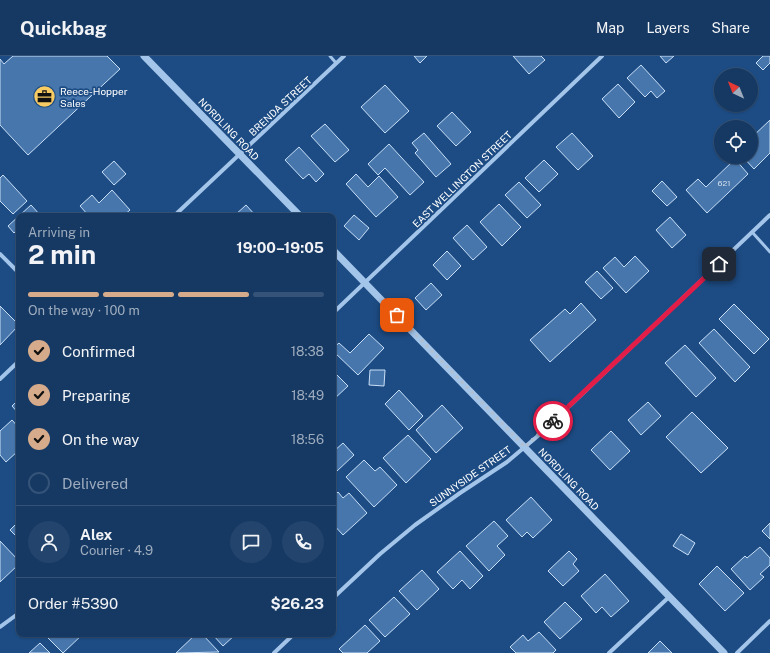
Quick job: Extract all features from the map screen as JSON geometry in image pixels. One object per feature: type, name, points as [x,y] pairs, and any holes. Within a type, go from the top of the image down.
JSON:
[{"type":"street","name":"NORDLING ROAD","points":[[144,56],[297,213]]},
{"type":"street","name":"BRENDA STREET","points":[[177,213],[344,56]]},
{"type":"street","name":"EAST WELLINGTON STREET","points":[[336,310],[602,56]]},
{"type":"street","name":"SUNNYSIDE STREET","points":[[336,595],[380,554],[415,525],[460,493],[508,462],[539,435],[770,215]]},
{"type":"street","name":"NORDLING ROAD","points":[[336,253],[724,653]]},
{"type":"street","points":[[0,254],[16,270]]},
{"type":"street","points":[[0,379],[16,364]]},
{"type":"street","points":[[610,653],[669,597]]},
{"type":"street","points":[[0,627],[16,615]]},
{"type":"street","points":[[737,653],[770,621]]},
{"type":"street","points":[[274,653],[291,637]]},
{"type":"lane","points":[[330,56],[336,63]]},
{"type":"lane","points":[[752,232],[770,252]]},
{"type":"building","name":"Reece-Hopper Sales","points":[[13,56],[107,56],[120,69],[28,155],[0,125],[0,59],[4,64]]},
{"type":"building","points":[[414,56],[427,56],[420,63]]},
{"type":"building","points":[[513,56],[541,56],[545,60],[529,74]]},
{"type":"building","points":[[660,56],[674,56],[666,63]]},
{"type":"building","points":[[763,56],[770,56],[770,63],[763,70],[756,63]]},
{"type":"building","points":[[641,65],[665,91],[657,98],[651,91],[645,97],[627,78]]},
{"type":"building","points":[[618,84],[635,102],[619,118],[602,99]]},
{"type":"building","points":[[385,85],[409,111],[385,133],[361,107]]},
{"type":"building","points":[[452,112],[471,132],[456,146],[437,126]]},
{"type":"building","points":[[770,120],[770,153],[754,169],[749,164],[758,164],[758,131]]},
{"type":"building","points":[[325,124],[349,150],[335,162],[311,136]]},
{"type":"building","points":[[424,133],[451,164],[436,177],[415,153],[418,150],[412,143]]},
{"type":"building","points":[[572,133],[593,156],[578,170],[556,147]]},
{"type":"building","points":[[389,144],[424,182],[410,195],[385,168],[378,175],[368,164]]},
{"type":"building","points":[[299,147],[324,174],[316,182],[309,174],[303,179],[285,160]]},
{"type":"building","points":[[544,160],[558,174],[539,192],[525,178]]},
{"type":"building","points":[[114,161],[126,174],[114,185],[102,172]]},
{"type":"building","points":[[730,164],[739,164],[748,174],[707,213],[686,190],[698,179],[706,187]]},
{"type":"building","points":[[356,174],[368,187],[379,176],[398,197],[376,217],[346,184]]},
{"type":"building","points":[[3,175],[27,201],[13,214],[0,201],[0,178]]},
{"type":"building","points":[[662,181],[677,197],[667,206],[652,191]]},
{"type":"building","points":[[519,182],[541,205],[527,218],[505,195]]},
{"type":"building","points":[[112,190],[130,210],[126,213],[86,213],[80,206],[92,195],[99,203]]},
{"type":"building","points":[[499,204],[521,227],[502,246],[480,222]]},
{"type":"building","points":[[31,205],[38,213],[22,213]]},
{"type":"building","points":[[246,205],[253,213],[237,213]]},
{"type":"building","points":[[354,215],[369,228],[359,240],[344,226]]},
{"type":"building","points":[[670,217],[686,235],[672,248],[656,230]]},
{"type":"building","points":[[16,219],[16,231],[14,233],[8,226]]},
{"type":"building","points":[[467,225],[487,247],[473,260],[453,238]]},
{"type":"building","points":[[447,251],[461,266],[447,280],[433,265]]},
{"type":"building","points":[[635,256],[649,271],[626,293],[603,268],[615,257],[624,267]]},
{"type":"building","points":[[597,271],[613,288],[601,299],[585,282]]},
{"type":"building","points":[[431,283],[442,295],[426,310],[415,298]]},
{"type":"building","points":[[581,303],[596,320],[550,362],[530,340],[565,309],[570,314]]},
{"type":"building","points":[[734,304],[769,339],[754,354],[719,319]]},
{"type":"building","points":[[0,306],[16,322],[16,328],[0,345]]},
{"type":"building","points":[[714,329],[750,367],[735,382],[699,343]]},
{"type":"building","points":[[369,334],[384,348],[358,375],[336,354],[336,346],[339,343],[350,353]]},
{"type":"building","points":[[685,345],[716,378],[696,397],[665,363]]},
{"type":"building","points":[[370,370],[385,370],[384,386],[369,385]]},
{"type":"building","points":[[336,374],[348,386],[336,397]]},
{"type":"building","points":[[399,390],[423,416],[409,430],[385,404]]},
{"type":"building","points":[[16,402],[16,411],[12,406]]},
{"type":"building","points":[[648,402],[661,416],[641,435],[628,420]]},
{"type":"building","points":[[442,405],[463,428],[436,453],[416,430]]},
{"type":"building","points":[[692,412],[728,448],[701,473],[666,437]]},
{"type":"building","points":[[12,420],[16,425],[16,453],[6,462],[0,455],[0,431]]},
{"type":"building","points":[[611,431],[630,451],[610,470],[591,450]]},
{"type":"building","points":[[408,435],[431,459],[406,483],[383,458]]},
{"type":"building","points":[[343,443],[354,455],[337,471],[336,470],[336,449]]},
{"type":"building","points":[[364,460],[375,471],[380,467],[397,485],[374,507],[346,477]]},
{"type":"building","points":[[338,492],[343,498],[349,493],[367,513],[343,535],[336,527],[336,494]]},
{"type":"building","points":[[531,497],[552,520],[533,538],[527,532],[522,537],[506,520]]},
{"type":"building","points":[[494,521],[508,536],[497,546],[505,555],[489,571],[466,546]]},
{"type":"building","points":[[770,523],[770,539],[762,531]]},
{"type":"building","points":[[16,524],[16,536],[10,530]]},
{"type":"building","points":[[681,534],[695,543],[688,555],[673,546]]},
{"type":"building","points":[[0,541],[16,558],[16,567],[0,582]]},
{"type":"building","points":[[760,547],[770,558],[770,565],[760,574],[764,577],[750,590],[731,569],[745,556],[747,558]]},
{"type":"building","points":[[460,551],[483,576],[470,589],[462,580],[453,589],[437,572]]},
{"type":"building","points":[[569,551],[577,559],[573,564],[579,571],[563,586],[548,571]]},
{"type":"building","points":[[717,566],[744,593],[725,611],[699,584]]},
{"type":"building","points":[[422,570],[439,589],[417,610],[399,591]]},
{"type":"building","points":[[605,574],[629,601],[611,617],[602,607],[596,613],[581,596]]},
{"type":"building","points":[[394,597],[410,614],[385,637],[369,620]]},
{"type":"building","points":[[565,602],[582,619],[560,639],[544,622]]},
{"type":"building","points":[[365,625],[380,641],[367,653],[343,653],[339,649]]},
{"type":"building","points":[[539,632],[556,650],[553,653],[516,653],[510,647],[523,635],[528,641]]},
{"type":"building","points":[[47,637],[80,637],[63,653]]},
{"type":"building","points":[[193,637],[205,637],[219,652],[176,653]]},
{"type":"building","points":[[215,637],[233,637],[223,646]]},
{"type":"building","points":[[660,641],[672,653],[648,653]]},
{"type":"building","points":[[40,643],[50,653],[29,653]]},
{"type":"way so far","points":[[397,315],[525,447],[553,421]]},
{"type":"place","name":"Reece-Hopper Sales","points":[[45,97]]},
{"type":"route","points":[[553,421],[719,264]]}]
